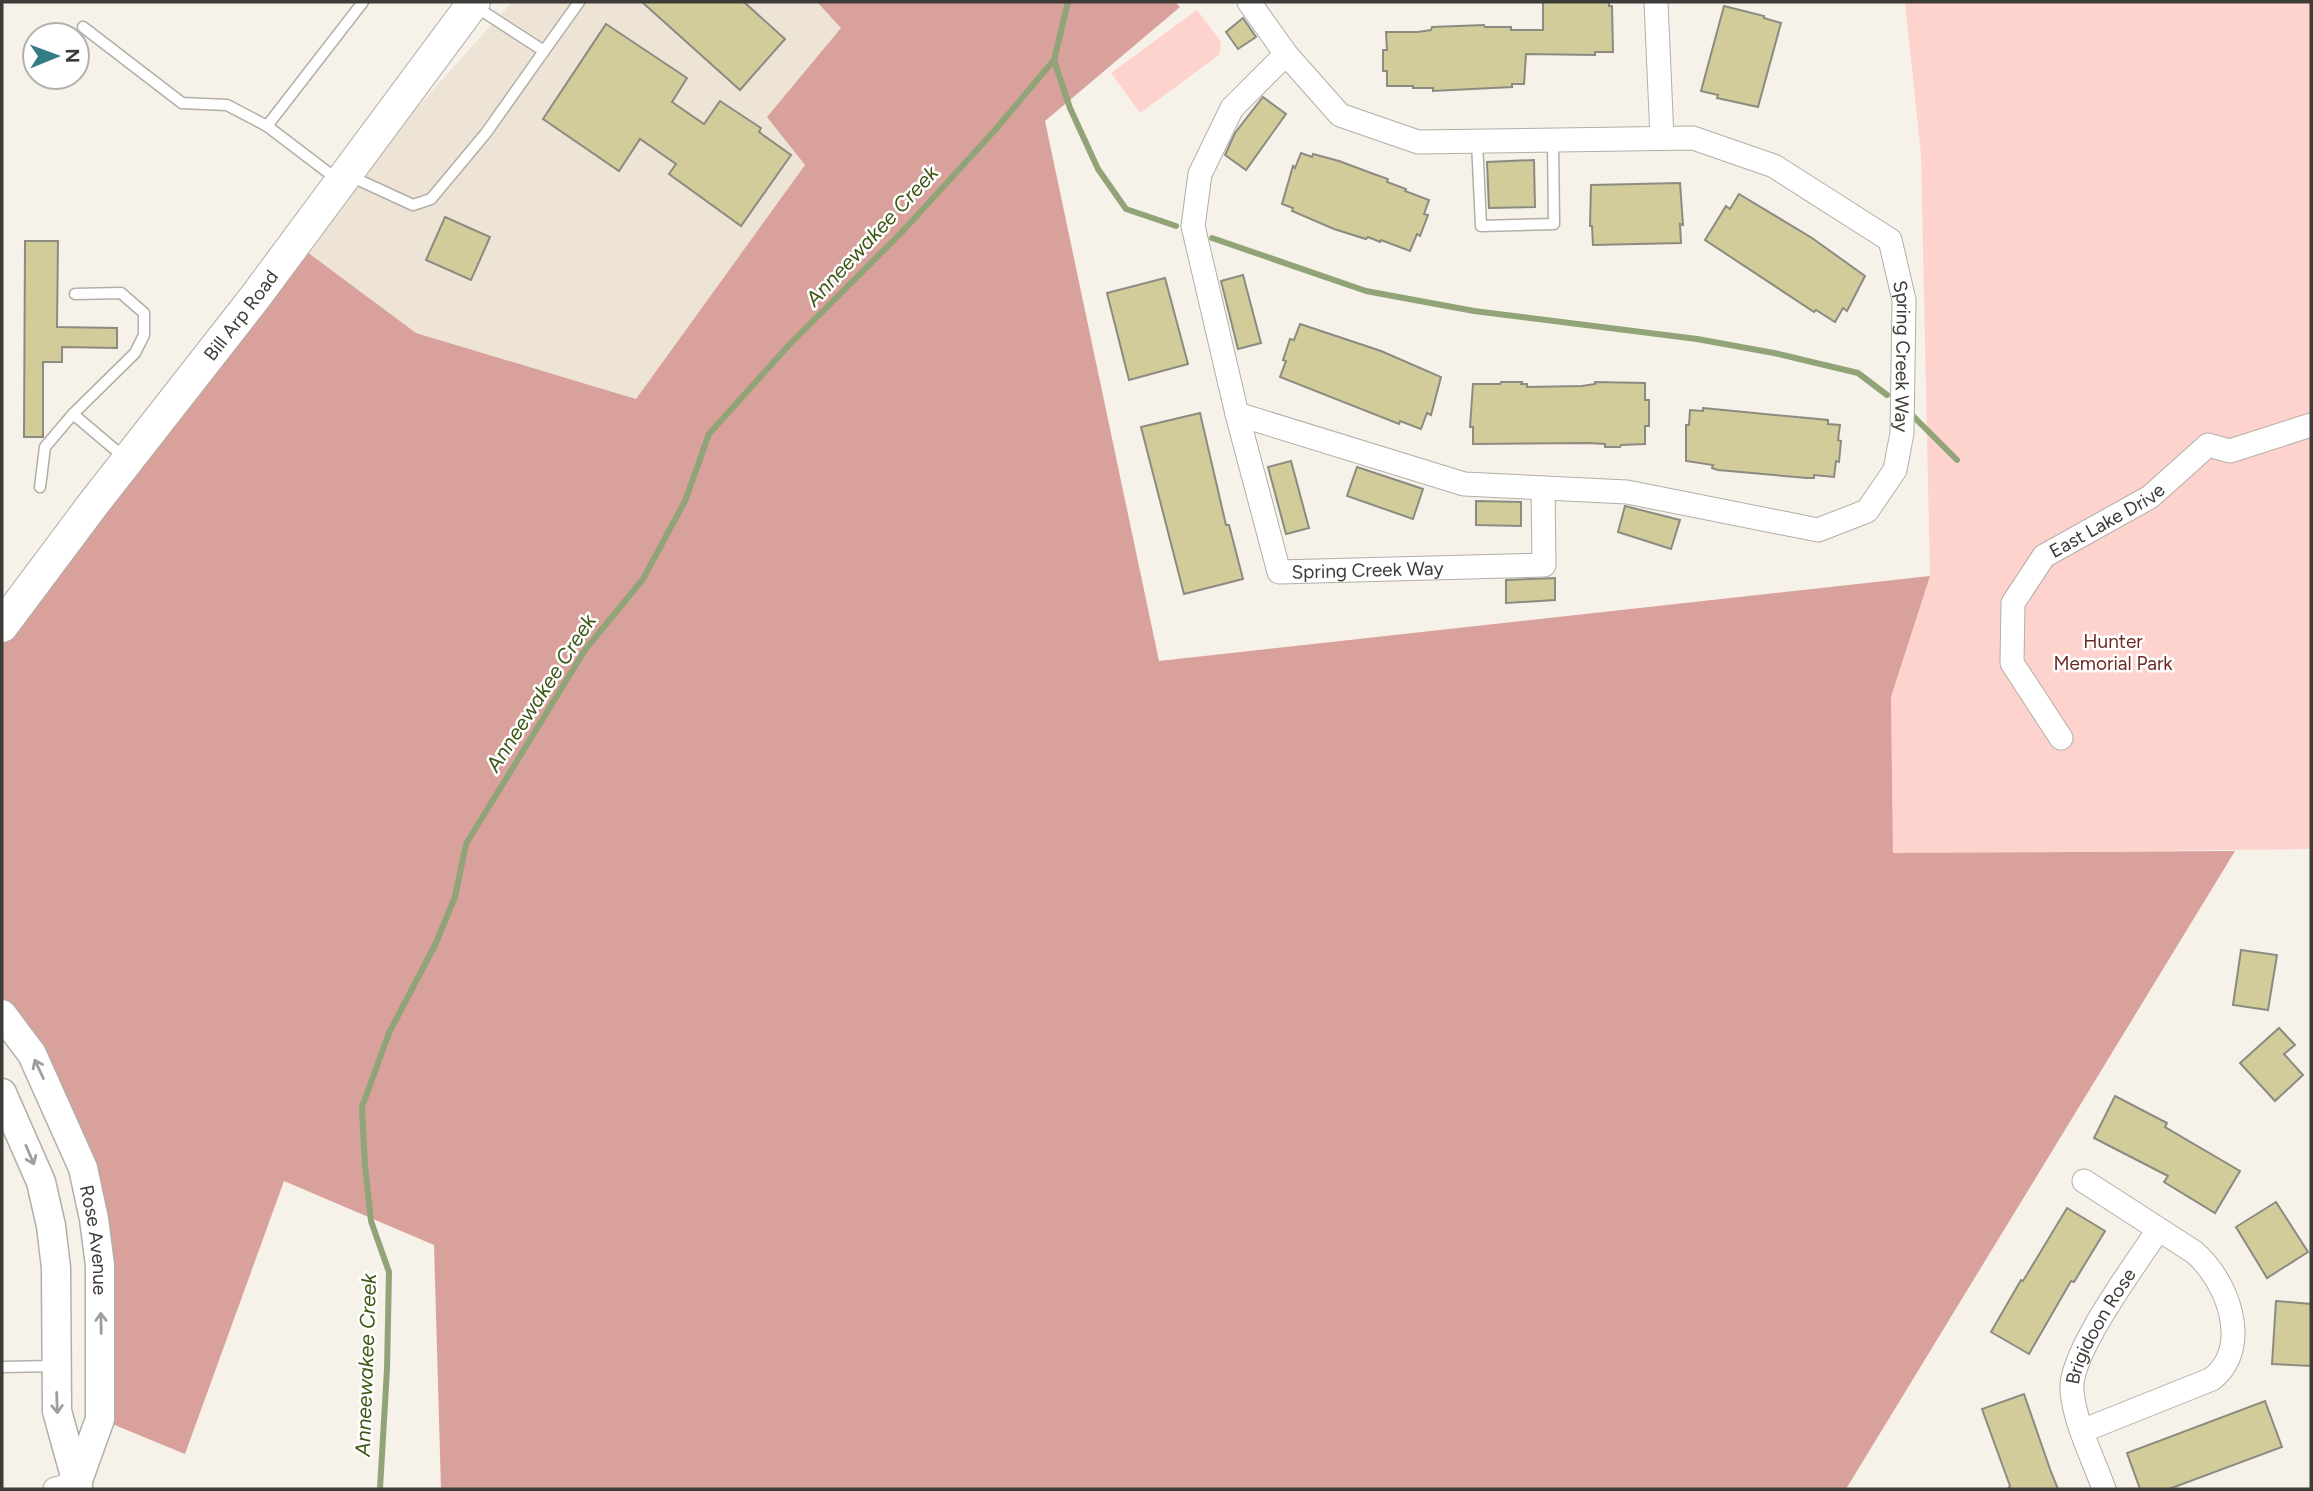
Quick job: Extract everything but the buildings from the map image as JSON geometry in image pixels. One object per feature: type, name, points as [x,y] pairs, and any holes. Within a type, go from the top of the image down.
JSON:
[{"type":"main road","name":"Bill Arp Road","points":[[2,626],[256,296],[473,3]]},
{"type":"main road","points":[[2,590],[16,573],[39,576]]},
{"type":"street","name":"Spring Creek Way","points":[[1237,414],[1464,484],[1627,492],[1818,530],[1867,511],[1895,470],[1902,433],[1903,300],[1890,240],[1774,166],[1693,138],[1418,142],[1340,114],[1286,54],[1249,2]]},
{"type":"street","points":[[1657,2],[1662,138]]},
{"type":"street","name":"Spring Creek Way","points":[[1286,54],[1232,108],[1200,174],[1193,226],[1237,414],[1279,572],[1544,565],[1543,488]]},
{"type":"street","name":"East Lake Drive","points":[[2061,738],[2012,663],[2013,603],[2044,556],[2150,497],[2208,445],[2230,451],[2311,425]]},
{"type":"street","name":"Rose Avenue","points":[[2,1014],[32,1054],[55,1105],[83,1168],[94,1219],[100,1265],[100,1419],[70,1487]]},
{"type":"street","name":"Rose Avenue","points":[[2,1093],[41,1182],[51,1226],[56,1268],[57,1411],[70,1487]]},
{"type":"street","points":[[2082,1431],[2212,1379],[2227,1363],[2231,1350],[2232,1320],[2225,1295],[2216,1275],[2206,1262],[2084,1181]]},
{"type":"street","name":"Brigidoon Rose","points":[[2104,1489],[2082,1431],[2072,1391],[2072,1380],[2079,1355],[2158,1230]]},
{"type":"lane","points":[[267,126],[363,2]]},
{"type":"lane","points":[[91,33],[182,103],[227,105],[267,126],[343,178],[413,205],[430,199],[486,133],[579,2]]},
{"type":"lane","points":[[473,3],[544,51]]},
{"type":"lane","points":[[1477,141],[1481,226],[1554,224],[1553,140]]},
{"type":"lane","points":[[40,487],[46,447],[73,414],[135,353],[144,335],[144,313],[121,293],[75,294]]},
{"type":"lane","points":[[73,414],[128,460]]},
{"type":"lane","points":[[2,1367],[57,1366]]},
{"type":"shaded area","points":[[512,2],[817,2],[841,28],[768,117],[805,165],[636,399],[416,333],[295,243]]},
{"type":"shaded area","points":[[817,2],[1175,2],[1180,7],[1045,121],[1159,661],[1930,576],[1891,697],[1893,853],[2235,851],[1846,1489],[441,1489],[434,1245],[284,1181],[185,1454],[100,1419],[94,1219],[2,1014],[2,626],[295,243],[416,333],[636,399],[805,165],[767,117],[841,28]]},
{"type":"green space","name":"Hunter Memorial Park","points":[[1905,2],[2311,2],[2311,849],[1893,854],[1891,697],[1930,576],[1921,155]]},
{"type":"green space","points":[[1197,10],[1221,42],[1219,55],[1140,113],[1111,73]]},
{"type":"waterway","name":"Anneewakee Creek","points":[[380,1489],[389,1272],[371,1221],[362,1107],[389,1033],[435,945],[455,897],[466,844],[585,650],[643,579],[685,501],[709,434],[789,345],[901,233],[996,129],[1054,60],[1068,2]]},
{"type":"waterway","points":[[1054,60],[1070,108],[1098,169],[1126,209],[1176,226]]},
{"type":"waterway","points":[[1212,238],[1366,291],[1474,311],[1697,339],[1774,353],[1858,373],[1887,395]]},
{"type":"waterway","points":[[1909,412],[1957,460]]}]
